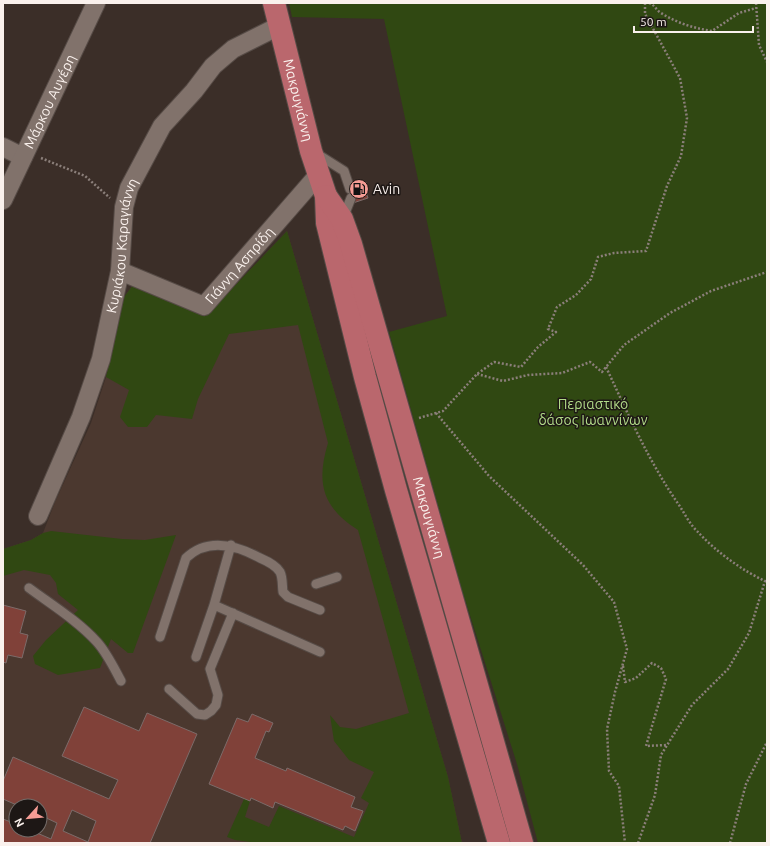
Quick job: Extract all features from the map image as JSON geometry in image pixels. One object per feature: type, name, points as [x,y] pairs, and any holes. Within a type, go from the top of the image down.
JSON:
[{"type":"main road","name":"Μακρυγιάννη","points":[[274,3],[311,151],[326,196],[327,223],[365,377],[398,497],[498,841]]},
{"type":"main road","name":"Μακρυγιάννη","points":[[326,196],[342,219],[402,422],[522,843]]},
{"type":"street","name":"Μάρκου Αυγέρη","points":[[3,200],[96,3]]},
{"type":"street","name":"Κυριάκου Καραγιάννη","points":[[38,516],[74,435],[101,359],[120,271],[124,208],[128,188],[156,135],[169,117],[194,91],[208,72],[222,57],[238,46],[279,26]]},
{"type":"street","points":[[3,147],[24,154]]},
{"type":"street","name":"Γιάννη Ασπρίδη","points":[[120,271],[204,306],[319,174]]},
{"type":"lane","points":[[311,151],[344,171],[350,193],[342,219]]},
{"type":"lane","points":[[196,657],[214,605],[231,545]]},
{"type":"lane","points":[[160,637],[186,558],[194,551],[202,548],[231,545],[243,549],[270,563],[279,570],[282,576],[283,592],[288,597],[320,610]]},
{"type":"lane","points":[[316,584],[337,577]]},
{"type":"lane","points":[[29,588],[76,623],[97,642],[108,657],[121,681]]},
{"type":"lane","points":[[214,605],[320,652]]},
{"type":"lane","points":[[169,689],[197,714],[204,715],[211,711],[216,705],[218,695],[210,669],[233,613]]},
{"type":"path","points":[[402,422],[443,411],[477,374],[494,362],[521,367],[538,347],[556,332],[548,329],[557,307],[576,295],[591,279],[598,257],[614,253],[646,251],[666,186],[681,156],[687,118],[680,78],[645,14],[645,3]]},
{"type":"path","points":[[649,3],[653,4],[659,12],[684,26],[712,32],[739,13],[756,8]]},
{"type":"path","points":[[756,3],[759,45],[767,62]]},
{"type":"path","points":[[24,154],[85,176],[102,193],[124,208]]},
{"type":"path","points":[[477,374],[503,381],[528,375],[562,372],[590,362],[602,372],[624,345],[670,313],[712,291],[767,272]]},
{"type":"path","points":[[606,367],[643,446],[670,492],[697,532],[725,555],[766,581],[749,633],[728,669],[692,705],[661,755],[655,794],[638,843]]},
{"type":"path","points":[[436,413],[489,476],[582,564],[614,602],[627,649],[615,692],[607,729],[609,771],[619,786],[625,843]]},
{"type":"path","points":[[623,664],[625,682],[636,678],[652,663],[662,668],[666,679],[646,746],[667,745]]},
{"type":"path","points":[[730,843],[746,784],[767,742]]},
{"type":"shaded area","points":[[287,231],[448,777],[462,843],[3,843],[3,549],[31,540],[43,533],[55,502],[91,423],[106,377],[124,297],[133,285],[207,315]]},
{"type":"green space","name":"Περιαστικό δάσος Ιωαννίνων","points":[[289,3],[767,3],[767,843],[538,843],[517,764],[462,590],[389,332],[447,316],[384,19],[292,17]]},
{"type":"green space","points":[[287,231],[448,777],[462,843],[257,843],[235,840],[227,837],[244,799],[250,801],[245,817],[269,827],[279,806],[354,837],[369,803],[361,798],[374,772],[349,760],[334,741],[330,715],[340,727],[356,729],[409,713],[358,530],[336,512],[325,493],[323,470],[324,457],[328,443],[298,325],[229,334],[198,399],[192,419],[156,415],[147,427],[128,427],[120,417],[129,390],[106,377],[124,297],[133,285],[207,315]]},
{"type":"green space","points":[[51,531],[145,540],[176,535],[133,653],[128,653],[111,639],[100,668],[58,675],[35,664],[33,656],[46,640],[78,610],[58,594],[56,583],[50,575],[24,570],[3,576],[3,549],[31,540],[43,533]]},
{"type":"building","points":[[363,184],[368,198],[353,203],[348,190]]},
{"type":"building","points":[[3,605],[26,611],[20,633],[28,635],[22,658],[8,655],[6,663],[3,662]]},
{"type":"building","points":[[84,707],[139,731],[147,713],[197,734],[150,843],[3,843],[3,819],[8,821],[8,838],[48,838],[51,839],[57,823],[48,819],[48,798],[8,798],[8,801],[3,799],[3,781],[13,757],[109,799],[118,780],[62,756]],"holes":[[[72,810],[96,821],[88,842],[63,831]]]},
{"type":"building","points":[[252,714],[273,723],[269,732],[266,731],[255,758],[286,771],[287,768],[355,797],[351,807],[363,811],[355,831],[345,826],[343,830],[275,802],[273,808],[251,798],[250,801],[209,784],[237,718],[248,722]]},
{"type":"place","name":"Avin","points":[[359,189]]}]
